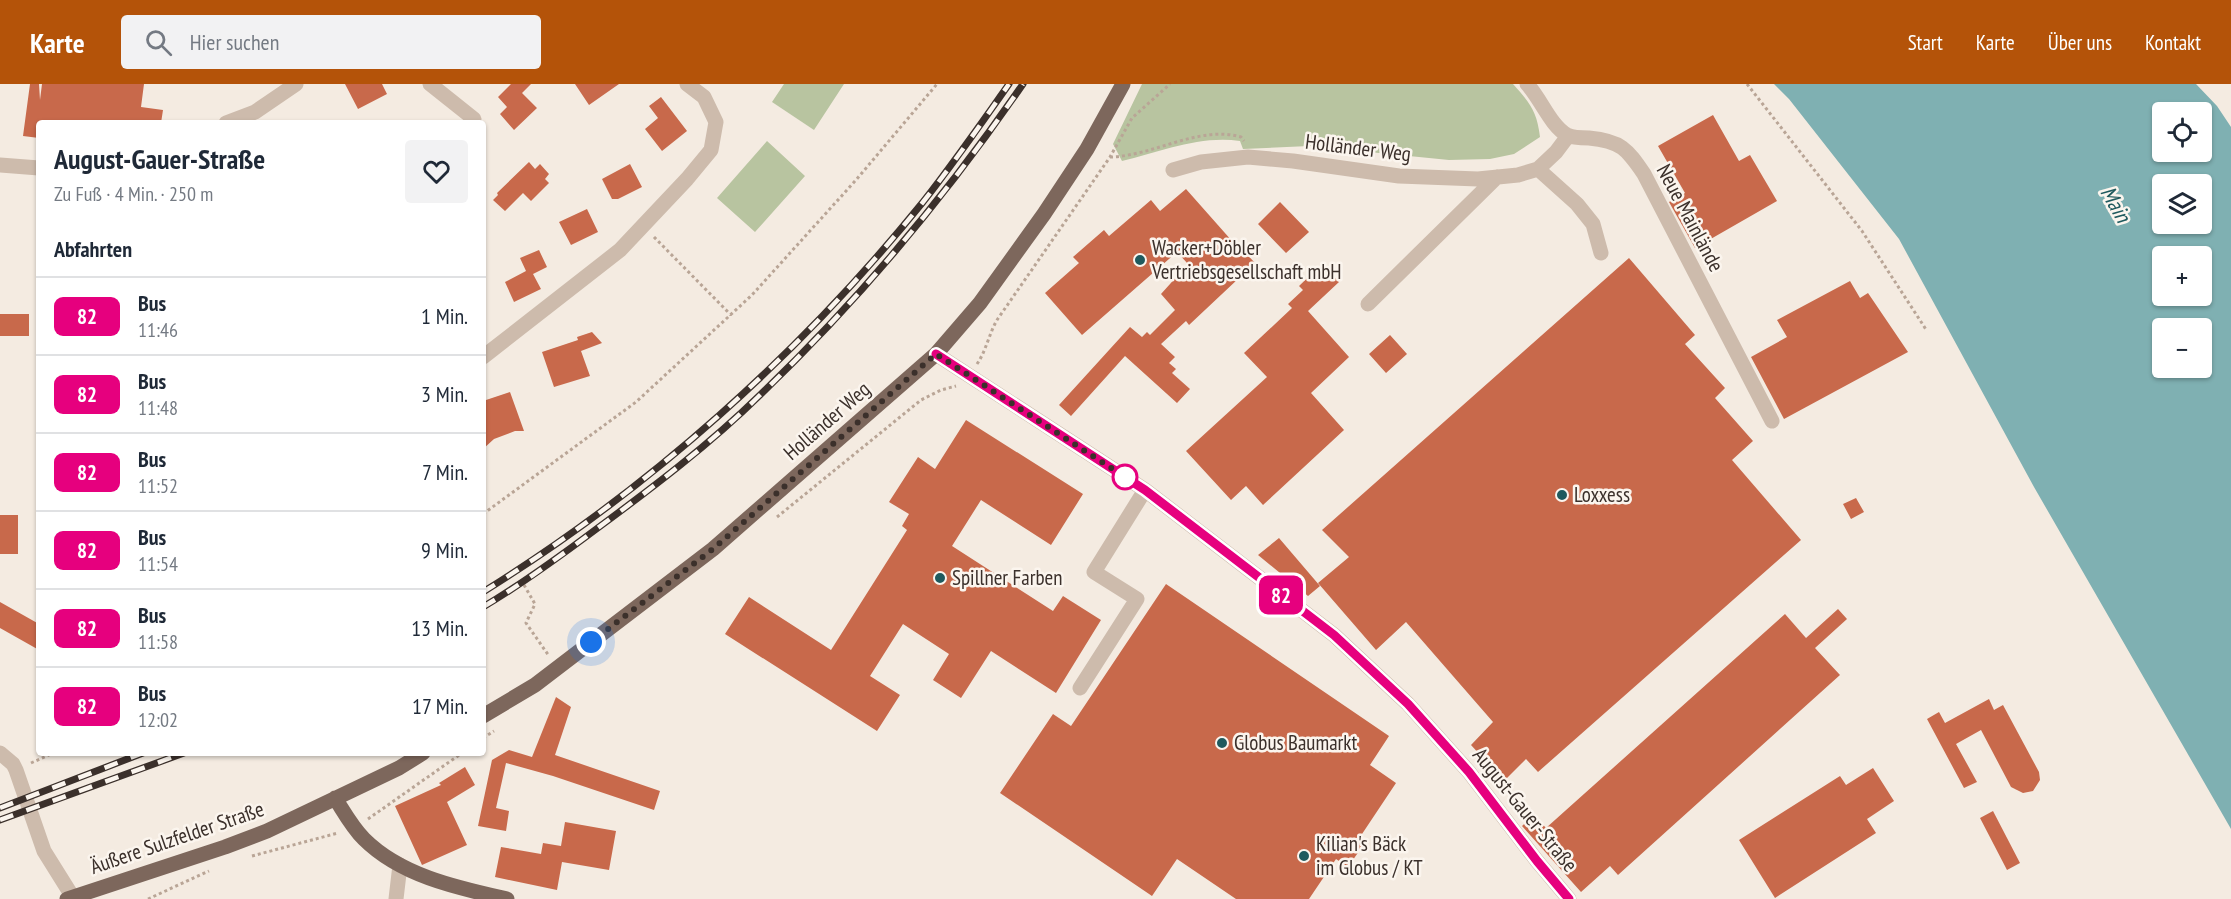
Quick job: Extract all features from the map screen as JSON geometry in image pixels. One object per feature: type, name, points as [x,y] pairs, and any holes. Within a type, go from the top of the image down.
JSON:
[{"type":"main road","name":"Holländer Weg","points":[[486,714],[535,685],[713,549],[936,354],[980,303],[1044,214],[1087,149],[1123,84]]},
{"type":"main road","points":[[418,756],[399,768],[335,798],[355,829],[373,847],[400,865],[455,887],[507,899]]},
{"type":"main road","name":"Äußere Sulzfelder Straße","points":[[71,898],[225,847],[267,831],[335,798]]},
{"type":"street","points":[[242,120],[258,117],[296,84]]},
{"type":"street","points":[[430,84],[474,120]]},
{"type":"street","points":[[486,355],[620,250],[711,150],[716,122],[704,97],[687,84]]},
{"type":"street","points":[[1527,84],[1538,96],[1555,125],[1568,136],[1556,152],[1538,169],[1577,204],[1593,224],[1601,253]]},
{"type":"street","name":"Neue Mainlände","points":[[1568,136],[1606,140],[1619,144],[1630,154],[1644,174],[1772,421]]},
{"type":"street","name":"Holländer Weg","points":[[1173,170],[1201,162],[1248,157],[1400,176],[1467,179],[1518,175],[1538,169]]},
{"type":"street","points":[[0,165],[36,168]]},
{"type":"street","points":[[1368,304],[1497,177]]},
{"type":"street","name":"August-Gauer-Straße","points":[[936,354],[1145,490],[1334,635],[1408,704],[1469,772],[1569,899]]},
{"type":"street","points":[[1080,688],[1137,599],[1094,572],[1145,490]]},
{"type":"street","points":[[0,753],[13,764],[16,770],[44,851],[71,898]]},
{"type":"street","points":[[396,899],[400,865]]},
{"type":"path","points":[[486,512],[636,402],[731,315],[752,295],[856,180],[937,84]]},
{"type":"path","points":[[1747,84],[1862,231],[1928,331]]},
{"type":"path","points":[[1110,157],[1127,156],[1199,137],[1220,134],[1241,137],[1246,142],[1248,157]]},
{"type":"path","points":[[643,225],[731,315]]},
{"type":"path","points":[[524,585],[535,604],[526,622],[557,668]]},
{"type":"path","points":[[16,770],[46,756]]},
{"type":"path","points":[[248,857],[355,829],[458,756]]},
{"type":"path","points":[[148,899],[217,867]]},
{"type":"green space","points":[[784,84],[844,84],[814,130],[772,102]]},
{"type":"green space","points":[[1142,84],[1513,84],[1532,108],[1540,137],[1514,154],[1490,159],[1449,160],[1309,146],[1243,149],[1240,141],[1210,140],[1180,145],[1122,161],[1113,144]]},
{"type":"green space","points":[[767,141],[805,176],[755,232],[717,198]]},
{"type":"water","name":"Main","points":[[1774,84],[2196,84],[2217,106],[2231,127],[2231,829],[2034,487],[1899,239],[1789,99]]},
{"type":"building","points":[[30,84],[39,84],[40,100],[42,84],[144,84],[141,107],[163,110],[161,120],[36,120],[36,138],[23,136]]},
{"type":"building","points":[[345,84],[382,84],[387,94],[358,109]]},
{"type":"building","points":[[511,84],[531,84],[522,93],[537,108],[514,130],[500,114],[507,107],[498,97]]},
{"type":"building","points":[[575,84],[619,84],[589,105]]},
{"type":"building","points":[[661,97],[687,131],[662,151],[645,129],[658,118],[649,106]]},
{"type":"building","points":[[1713,115],[1739,161],[1750,155],[1777,201],[1695,248],[1669,202],[1685,193],[1658,146]]},
{"type":"building","points":[[529,162],[535,169],[540,164],[549,174],[545,179],[549,183],[531,201],[523,193],[505,211],[493,200],[498,195],[497,193]]},
{"type":"building","points":[[630,164],[642,187],[618,199],[612,199],[602,179]]},
{"type":"building","points":[[1186,189],[1240,250],[1241,248],[1255,263],[1189,325],[1186,321],[1161,344],[1175,357],[1169,363],[1176,369],[1172,373],[1190,389],[1177,403],[1125,356],[1071,416],[1059,405],[1130,327],[1142,337],[1147,332],[1150,335],[1175,310],[1161,294],[1188,264],[1177,252],[1082,335],[1045,293],[1079,263],[1073,257],[1104,230],[1109,236],[1151,200],[1160,211]]},
{"type":"building","points":[[1280,202],[1309,232],[1286,253],[1258,224]]},
{"type":"building","points":[[587,209],[598,232],[571,245],[559,222]]},
{"type":"building","points":[[539,250],[547,267],[533,274],[541,289],[514,302],[505,282],[526,271],[520,258]]},
{"type":"building","name":"Loxxess","points":[[1629,258],[1695,335],[1685,344],[1725,388],[1715,398],[1753,441],[1732,460],[1801,540],[1538,772],[1526,759],[1504,781],[1471,745],[1493,722],[1406,622],[1376,650],[1318,583],[1349,557],[1322,530]]},
{"type":"building","points":[[1322,264],[1339,282],[1308,311],[1349,357],[1311,393],[1344,430],[1263,505],[1246,486],[1231,500],[1186,451],[1267,377],[1244,353],[1292,308],[1288,304],[1303,290],[1299,286]]},
{"type":"building","points":[[1850,281],[1860,298],[1868,293],[1908,352],[1784,419],[1751,357],[1787,337],[1777,320]]},
{"type":"building","points":[[0,314],[29,314],[29,336],[0,336]]},
{"type":"building","points":[[592,332],[602,343],[581,351],[590,376],[554,387],[542,352],[578,340],[577,337]]},
{"type":"building","points":[[1390,335],[1407,354],[1386,373],[1369,354]]},
{"type":"building","points":[[510,392],[524,431],[515,431],[494,439],[486,446],[486,400]]},
{"type":"building","name":"Spillner Farben","points":[[966,420],[1083,494],[1051,545],[981,500],[952,546],[1053,611],[1063,596],[1101,620],[1056,693],[991,651],[961,698],[933,680],[949,654],[903,624],[870,676],[900,695],[877,731],[725,634],[749,597],[831,650],[907,530],[902,526],[909,514],[889,502],[918,457],[935,469]]},
{"type":"building","points":[[1856,498],[1864,512],[1851,519],[1843,504]]},
{"type":"building","points":[[0,515],[18,515],[18,554],[0,554]]},
{"type":"building","points":[[1279,538],[1320,586],[1308,596],[1258,555]]},
{"type":"building","name":"Globus Baumarkt","points":[[1166,584],[1389,736],[1370,765],[1396,783],[1358,840],[1364,844],[1348,867],[1336,859],[1309,899],[1236,899],[1177,859],[1152,896],[1000,793],[1053,714],[1071,726]]},
{"type":"building","points":[[0,602],[36,622],[36,648],[0,628]]},
{"type":"building","points":[[1838,609],[1847,619],[1815,648],[1840,675],[1618,875],[1610,866],[1581,892],[1522,826],[1534,815],[1546,828],[1785,614],[1806,638]]},
{"type":"building","points":[[556,697],[571,707],[555,755],[660,791],[654,810],[553,776],[506,763],[496,808],[509,811],[506,831],[478,826],[492,760],[509,750],[532,757]]},
{"type":"building","points":[[1989,699],[1994,710],[2003,705],[2039,772],[2040,780],[2033,791],[2023,793],[2011,787],[1981,730],[1956,744],[1977,782],[1964,788],[1927,719],[1939,712],[1945,723]]},
{"type":"building","points":[[465,767],[475,785],[447,802],[467,845],[422,865],[395,806],[441,785],[439,783]]},
{"type":"building","points":[[1873,768],[1894,801],[1867,819],[1876,833],[1775,898],[1739,840],[1840,776],[1846,785]]},
{"type":"building","points":[[1993,811],[2020,863],[2007,870],[1980,818]]},
{"type":"building","points":[[565,822],[616,831],[609,870],[562,862],[557,890],[495,877],[501,847],[541,854],[543,843],[561,846]]},
{"type":"railway","points":[[486,590],[545,552],[663,463],[773,365],[826,313],[876,258],[956,159],[1009,84]]},
{"type":"railway","points":[[486,605],[540,570],[638,498],[700,449],[760,395],[866,285],[932,207],[1023,84]]},
{"type":"railway","points":[[0,808],[135,756]]},
{"type":"railway","points":[[0,820],[176,756]]},
{"type":"bus line","name":"82","points":[[936,354],[1145,490],[1334,635],[1408,704],[1469,772],[1569,899]]},
{"type":"place","name":"Wacker+Döbler Vertriebsgesellschaft mbH","points":[[1140,260]]},
{"type":"place","name":"Loxxess","points":[[1562,495]]},
{"type":"place","name":"Spillner Farben","points":[[940,578]]},
{"type":"place","name":"Globus Baumarkt","points":[[1222,743]]},
{"type":"place","name":"Kilian's Bäck im Globus / KT","points":[[1304,856]]},
{"type":"route","points":[[591,642],[713,549],[936,354],[1125,477]]}]
